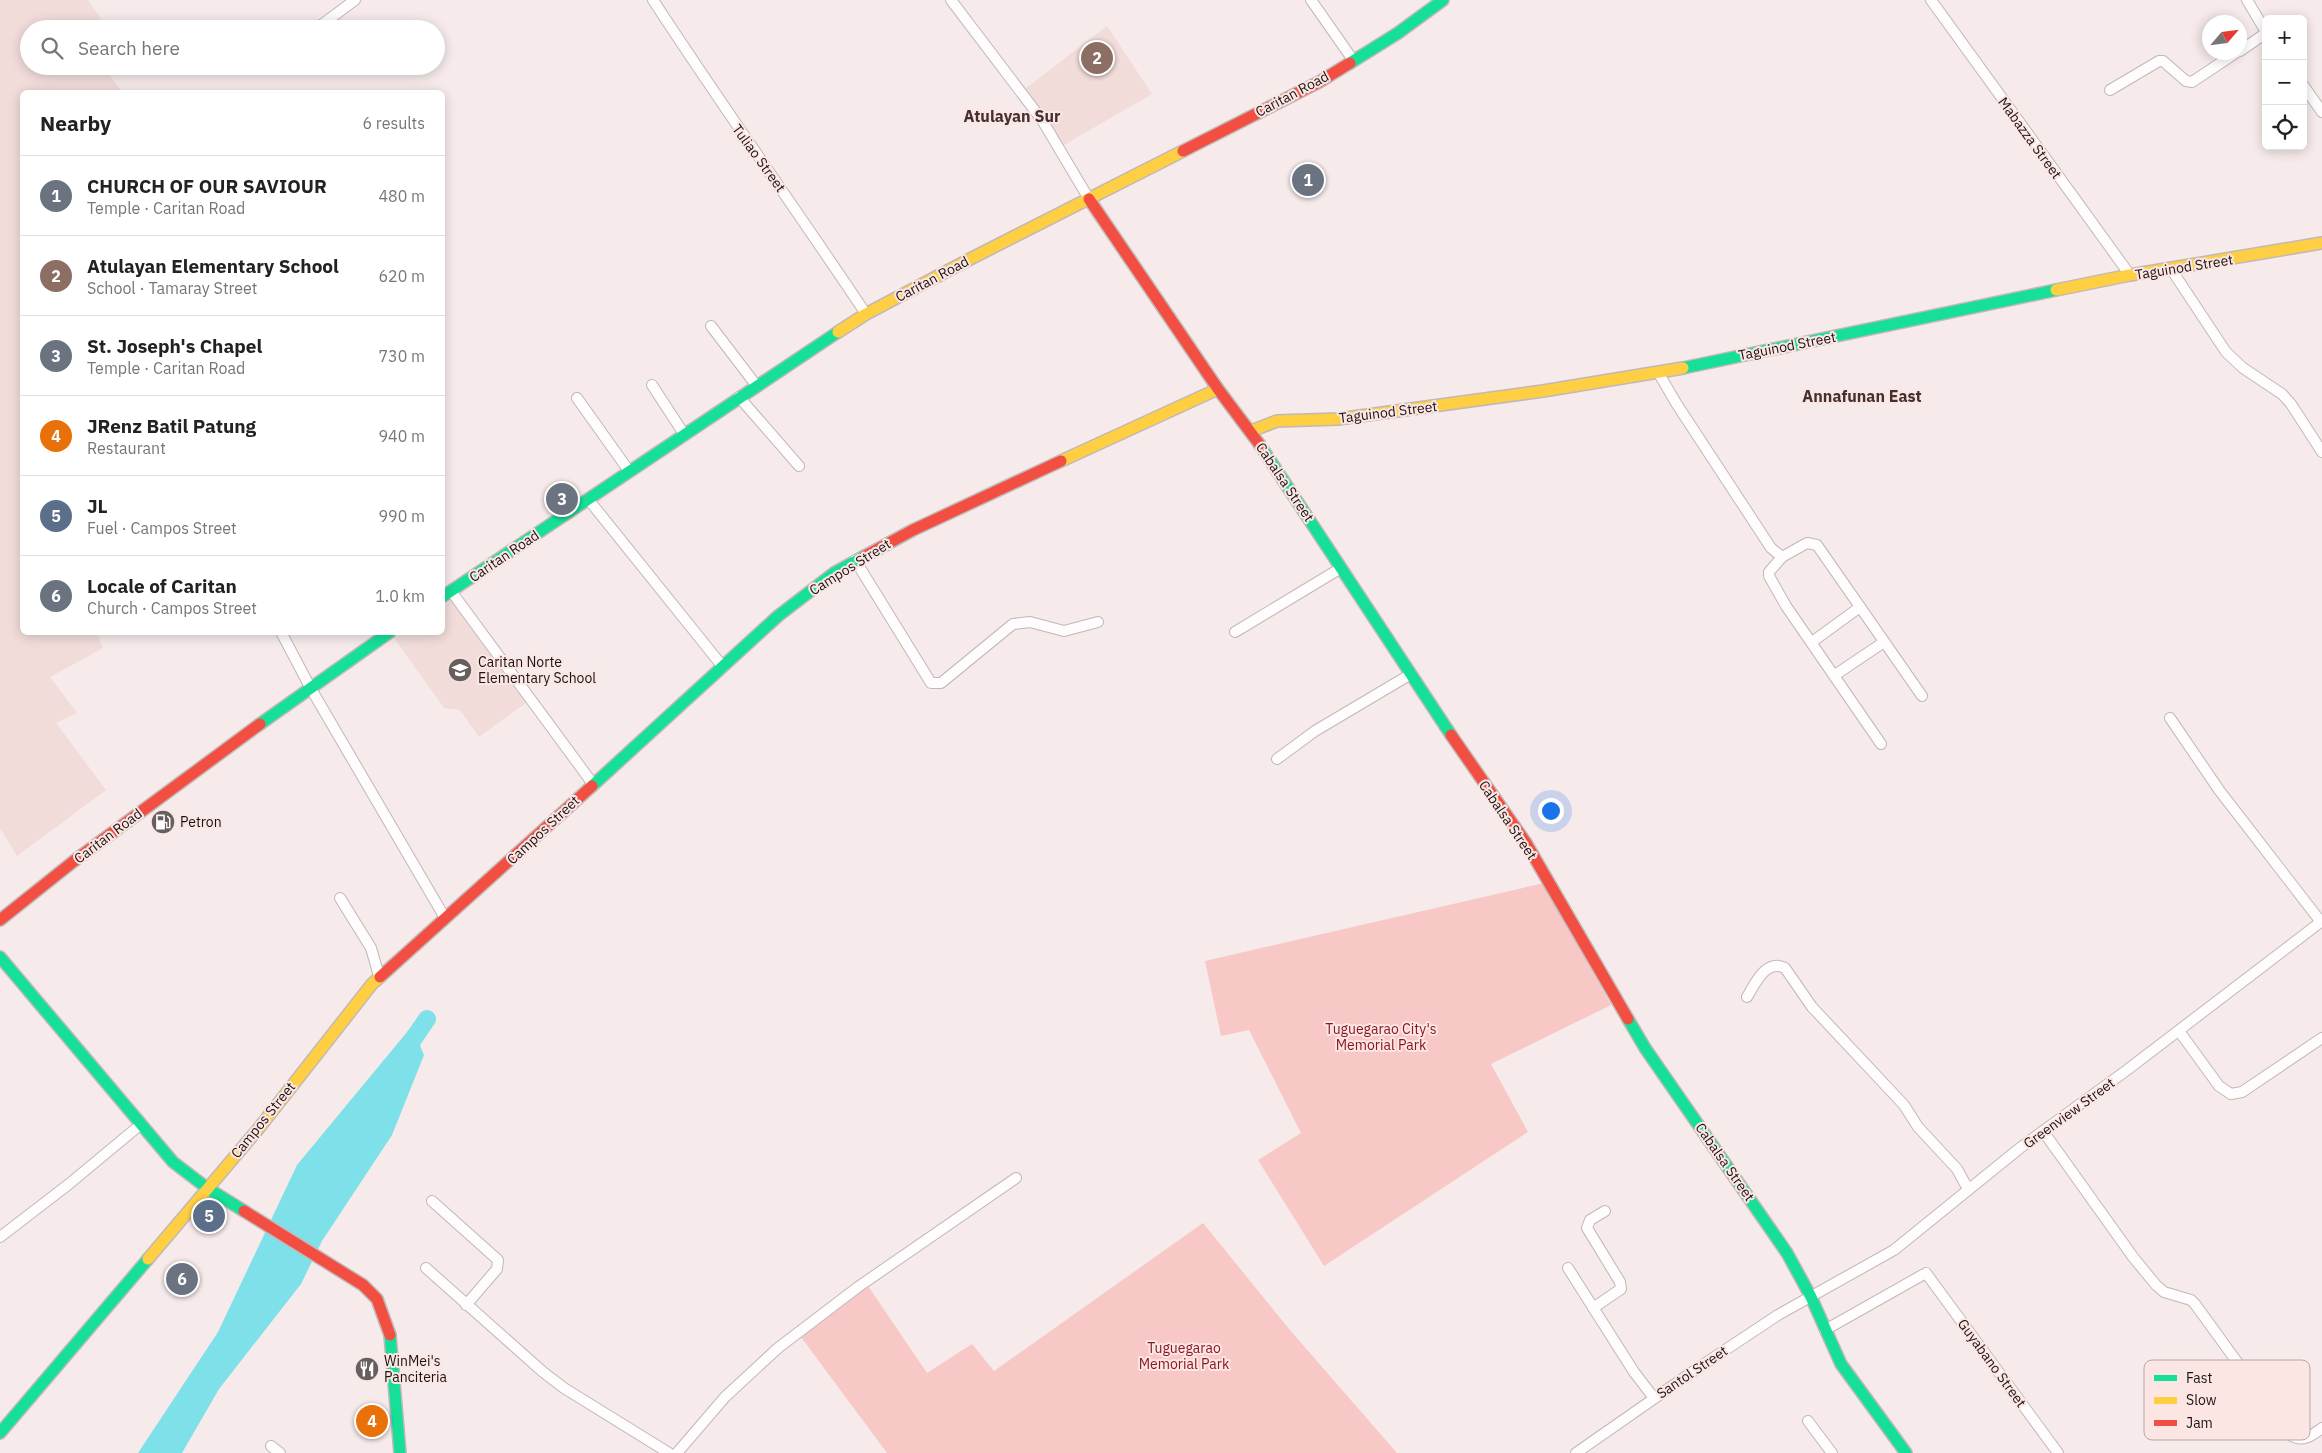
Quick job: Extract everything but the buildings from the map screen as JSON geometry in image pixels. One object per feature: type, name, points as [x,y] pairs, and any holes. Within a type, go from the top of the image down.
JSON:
[{"type":"main road","name":"Caritan Road","points":[[447,594],[756,385],[866,314],[1319,82],[1404,28],[1443,0]]},
{"type":"main road","name":"Cabalsa Street","points":[[1090,198],[1218,389],[1250,431],[1477,775],[1526,843],[1645,1048],[1770,1226],[1811,1297],[1841,1364],[1852,1382],[1906,1453]]},
{"type":"main road","name":"Taguinod Street","points":[[1250,431],[1278,421],[1348,418],[1543,391],[1658,372],[2130,275],[2322,243]]},
{"type":"main road","name":"Campos Street","points":[[0,1431],[259,1128],[319,1049],[379,976],[496,874],[593,784],[811,589],[855,560],[913,530],[1218,389]]},
{"type":"main road","name":"Caritan Road","points":[[0,920],[81,856],[310,687],[386,635]]},
{"type":"main road","points":[[0,957],[173,1162],[207,1188],[336,1270],[363,1285],[378,1298],[386,1315],[390,1331],[400,1453]]},
{"type":"street","points":[[328,20],[355,0]]},
{"type":"street","name":"Tuliao Street","points":[[653,0],[724,109],[801,216],[866,314]]},
{"type":"street","points":[[951,0],[1042,120],[1090,198]]},
{"type":"street","points":[[1310,0],[1353,60]]},
{"type":"street","name":"Mabazza Street","points":[[1931,0],[2130,275]]},
{"type":"street","points":[[2247,0],[2262,25]]},
{"type":"street","points":[[2247,46],[2262,35]]},
{"type":"street","points":[[2110,90],[2157,62],[2162,61],[2186,81],[2192,82],[2226,60]]},
{"type":"street","points":[[2307,91],[2322,112]]},
{"type":"street","points":[[2171,269],[2226,352],[2243,368],[2282,394],[2291,404],[2322,452]]},
{"type":"street","points":[[712,326],[756,385]]},
{"type":"street","points":[[1658,372],[1676,403],[1771,548],[1782,557]]},
{"type":"street","points":[[652,386],[684,434]]},
{"type":"street","points":[[739,397],[799,466]]},
{"type":"street","points":[[577,398],[629,471]]},
{"type":"street","points":[[588,499],[723,667]]},
{"type":"street","points":[[1881,744],[1786,606],[1769,574],[1782,557],[1807,543],[1814,543],[1922,696]]},
{"type":"street","points":[[855,560],[931,683],[941,684],[1013,624],[1030,622],[1064,631],[1098,622]]},
{"type":"street","points":[[1235,632],[1341,568]]},
{"type":"street","points":[[447,594],[593,784]]},
{"type":"street","points":[[1812,642],[1860,607]]},
{"type":"street","points":[[283,635],[310,687],[445,918]]},
{"type":"street","points":[[1835,675],[1884,642]]},
{"type":"street","points":[[1277,759],[1316,731],[1411,674]]},
{"type":"street","points":[[2170,718],[2219,790],[2322,922]]},
{"type":"street","points":[[340,898],[371,948],[379,976]]},
{"type":"street","name":"Greenview Street","points":[[1811,1297],[1882,1258],[2043,1131],[2322,922]]},
{"type":"street","points":[[1747,997],[1767,969],[1774,966],[1785,968],[1812,1007],[1904,1105],[1918,1127],[1957,1169],[1968,1189]]},
{"type":"street","points":[[2178,1031],[2219,1086],[2231,1094],[2242,1092],[2322,1038]]},
{"type":"street","points":[[0,1236],[69,1184],[140,1125]]},
{"type":"street","points":[[2043,1131],[2138,1264],[2156,1286],[2164,1292],[2191,1300],[2236,1360]]},
{"type":"street","points":[[677,1453],[725,1398],[778,1348],[858,1287],[1016,1178]]},
{"type":"street","points":[[432,1201],[498,1260],[498,1269],[466,1305]]},
{"type":"street","points":[[1593,1308],[1621,1290],[1620,1282],[1587,1228],[1590,1220],[1605,1211]]},
{"type":"street","points":[[426,1268],[543,1372],[564,1388],[669,1453]]},
{"type":"street","points":[[1568,1268],[1654,1398]]},
{"type":"street","name":"Guyabano Street","points":[[1825,1330],[1926,1273],[2058,1453]]},
{"type":"street","name":"Santol Street","points":[[1576,1453],[1654,1398],[1778,1316],[1811,1297]]},
{"type":"street","points":[[1808,1420],[1832,1453]]},
{"type":"street","points":[[2310,1435],[2322,1428]]},
{"type":"shaded area","points":[[0,0],[88,0],[102,20],[20,20],[20,75],[110,75],[121,90],[20,90],[20,635],[98,635],[103,648],[50,677],[77,713],[56,723],[106,790],[17,856],[0,828]]},
{"type":"shaded area","points":[[1107,26],[1152,94],[1064,145],[1025,89]]},
{"type":"shaded area","name":"Caritan Norte Elementary School","points":[[451,600],[527,702],[479,737],[460,710],[444,708],[394,638],[399,635],[445,635],[445,604]]},
{"type":"green space","name":"Tuguegarao City's Memorial Park","points":[[1544,883],[1611,1005],[1491,1064],[1528,1132],[1324,1266],[1258,1160],[1301,1133],[1249,1030],[1221,1036],[1205,961]]},
{"type":"green space","name":"Tuguegarao Memorial Park","points":[[1203,1223],[1289,1329],[1397,1453],[887,1453],[801,1337],[866,1283],[927,1373],[972,1344],[994,1371]]},
{"type":"water","points":[[412,1026],[424,1055],[392,1135],[322,1241],[301,1284],[219,1389],[182,1453],[138,1453],[218,1332],[297,1165]]},
{"type":"waterway","points":[[403,1054],[427,1019]]},
{"type":"traffic: fast","points":[[1350,63],[1398,33],[1443,0]]},
{"type":"traffic: fast","points":[[1683,368],[2056,290]]},
{"type":"traffic: fast","points":[[445,595],[838,332]]},
{"type":"traffic: fast","points":[[1260,445],[1451,735]]},
{"type":"traffic: fast","points":[[592,786],[778,616],[834,573],[865,556]]},
{"type":"traffic: fast","points":[[260,724],[386,635]]},
{"type":"traffic: fast","points":[[0,957],[173,1162],[207,1188],[244,1211]]},
{"type":"traffic: fast","points":[[1628,1019],[1645,1048],[1787,1253],[1811,1297],[1841,1364],[1906,1453]]},
{"type":"traffic: fast","points":[[0,1433],[148,1259]]},
{"type":"traffic: fast","points":[[390,1335],[400,1453]]},
{"type":"traffic: slow","points":[[838,332],[866,314],[970,259],[1183,151]]},
{"type":"traffic: slow","points":[[2056,290],[2130,275],[2322,243]]},
{"type":"traffic: slow","points":[[1251,431],[1277,421],[1338,419],[1543,391],[1683,368]]},
{"type":"traffic: slow","points":[[1061,461],[1218,389]]},
{"type":"traffic: slow","points":[[148,1259],[259,1128],[372,984],[380,977]]},
{"type":"traffic: jam","points":[[1183,151],[1319,82],[1350,63]]},
{"type":"traffic: jam","points":[[1089,199],[1218,389],[1260,445]]},
{"type":"traffic: jam","points":[[865,556],[913,530],[1061,461]]},
{"type":"traffic: jam","points":[[0,920],[74,861],[260,724]]},
{"type":"traffic: jam","points":[[1451,735],[1526,843],[1628,1019]]},
{"type":"traffic: jam","points":[[380,977],[592,786]]},
{"type":"traffic: jam","points":[[244,1211],[363,1285],[377,1299],[390,1335]]},
{"type":"place","name":"Atulayan Elementary School","points":[[1097,58]]},
{"type":"place","name":"CHURCH OF OUR SAVIOUR","points":[[1308,180]]},
{"type":"place","name":"St. Joseph's Chapel","points":[[562,499]]},
{"type":"place","name":"Caritan Norte Elementary School","points":[[460,670]]},
{"type":"place","name":"Petron","points":[[163,822]]},
{"type":"place","name":"JL","points":[[209,1216]]},
{"type":"place","name":"Locale of Caritan","points":[[182,1279]]},
{"type":"place","name":"WinMei's Panciteria","points":[[367,1369]]},
{"type":"place","name":"JRenz Batil Patung","points":[[372,1421]]},
{"type":"district","name":"Atulayan Sur","points":[[1012,116]]},
{"type":"district","name":"Annafunan East","points":[[1862,396]]}]
